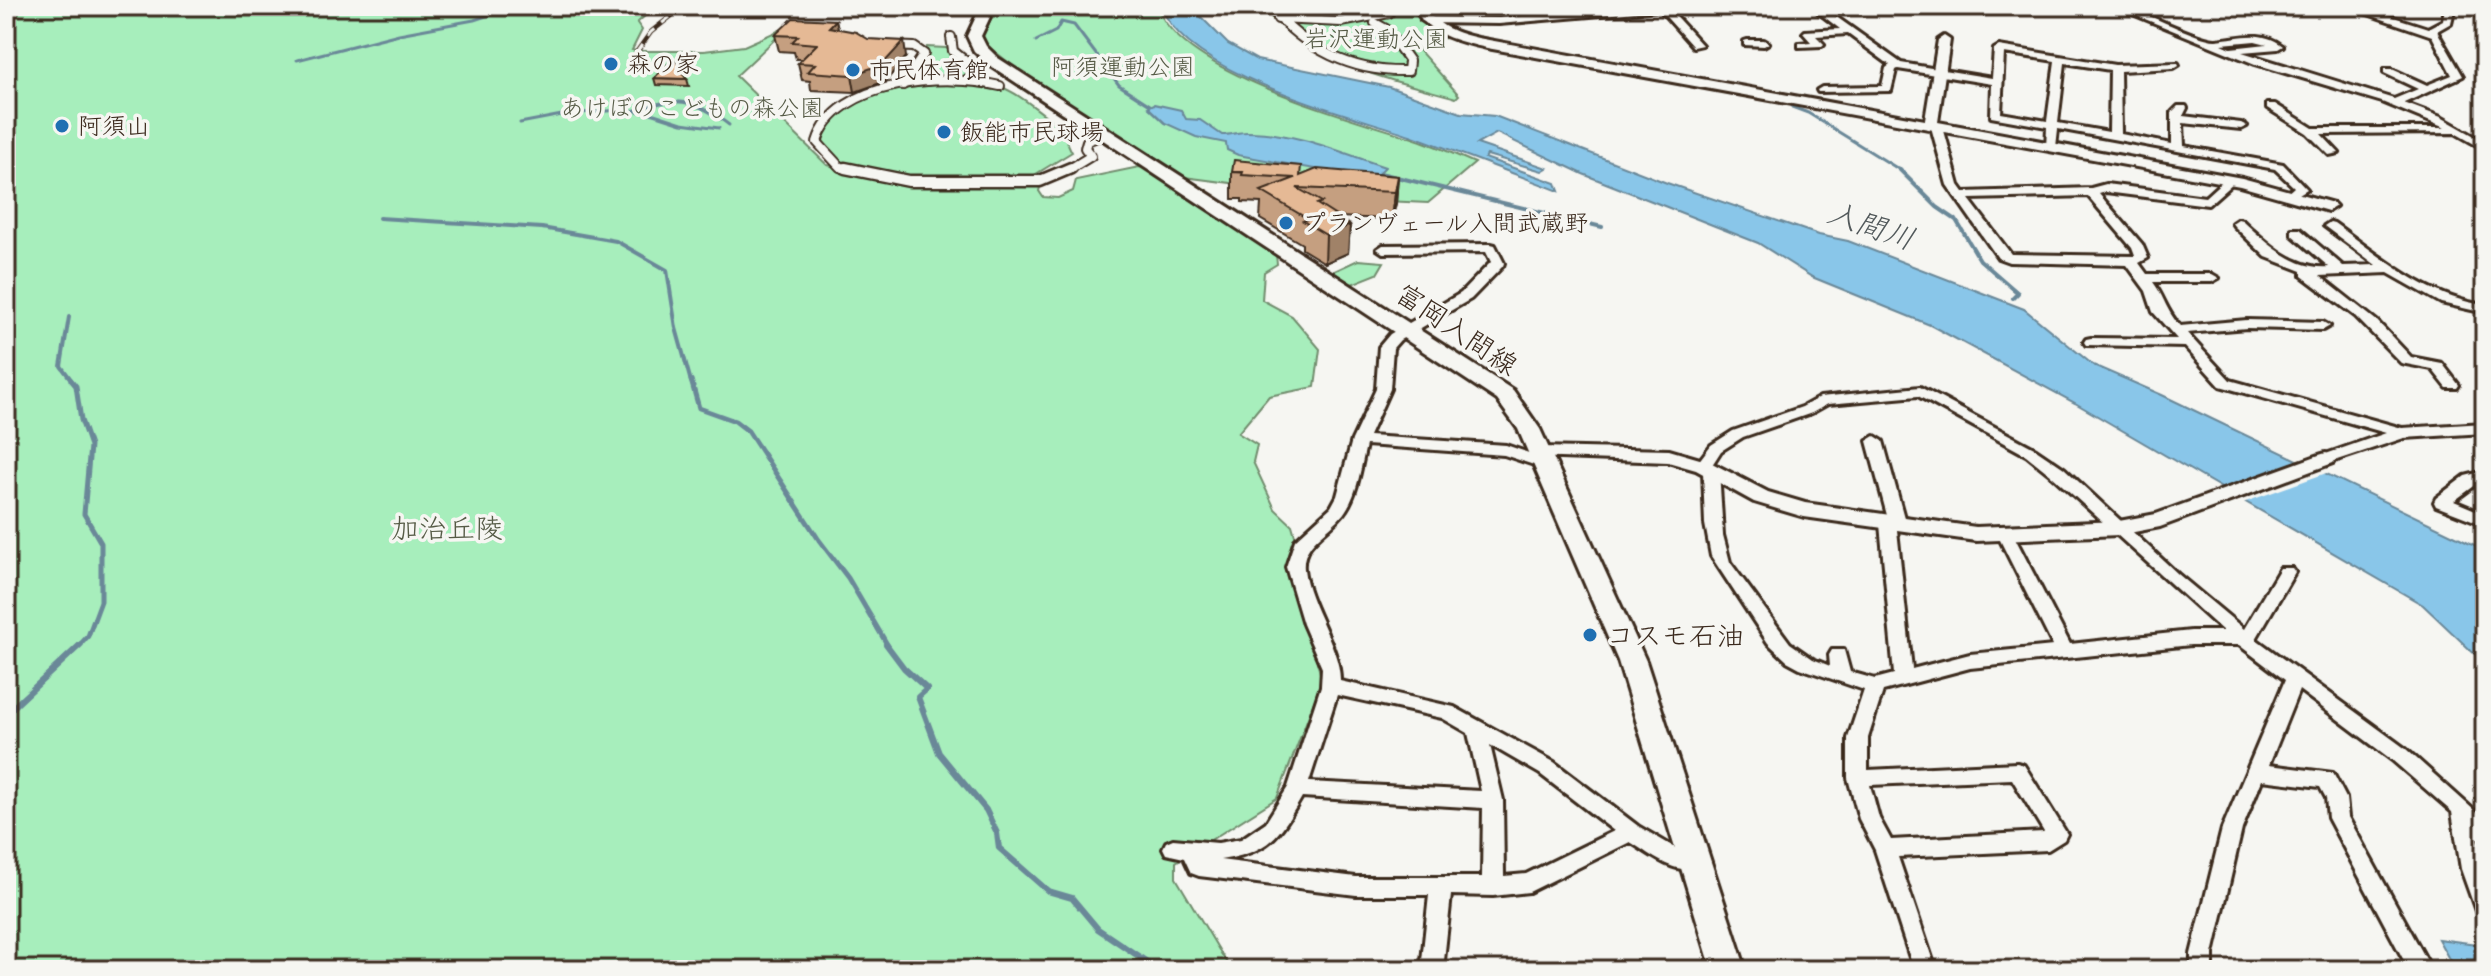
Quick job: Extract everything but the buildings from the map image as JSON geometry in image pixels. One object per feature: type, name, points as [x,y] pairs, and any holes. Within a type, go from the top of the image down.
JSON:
[{"type":"main road","name":"富岡入間線","points":[[988,6],[974,36],[979,48],[993,61],[1505,395],[1529,429],[1632,661],[1729,970]]},
{"type":"street","points":[[1269,6],[1278,19],[1302,39],[1338,57],[1374,70],[1408,71],[1409,61],[1386,29],[1371,20]]},
{"type":"street","points":[[1278,19],[1371,20],[1389,13],[1394,6]]},
{"type":"street","points":[[1419,6],[1426,20],[1458,35],[1497,46],[2230,180],[2328,206]]},
{"type":"street","points":[[1426,20],[1499,21],[1568,15],[1592,9],[1672,6]]},
{"type":"street","points":[[1815,6],[1898,66]]},
{"type":"street","points":[[2118,6],[2231,51],[2392,104],[2461,131],[2485,147]]},
{"type":"street","points":[[2349,6],[2436,34],[2458,76],[2392,104]]},
{"type":"street","points":[[2430,31],[2448,21],[2450,6]]},
{"type":"street","points":[[1662,7],[1697,45]]},
{"type":"street","points":[[1568,15],[1577,25]]},
{"type":"street","points":[[1803,45],[1819,44],[1808,33],[1853,31]]},
{"type":"street","points":[[951,37],[953,51],[978,71],[968,79]]},
{"type":"street","points":[[2215,43],[2240,37],[2263,37],[2278,46],[2231,51]]},
{"type":"street","points":[[1944,40],[1934,127],[1959,196],[2009,258],[2131,261],[2142,258],[2138,247],[2118,220],[2091,192]]},
{"type":"street","points":[[1747,43],[1764,43]]},
{"type":"street","points":[[879,45],[914,47],[924,54],[903,85]]},
{"type":"street","points":[[2174,65],[2115,68],[1999,49],[1995,115],[2279,166],[2301,189],[2291,195]]},
{"type":"street","points":[[2050,147],[2060,59]]},
{"type":"street","points":[[1822,90],[1887,89],[1891,68],[1898,66],[1996,82]]},
{"type":"street","points":[[2115,68],[2115,136]]},
{"type":"street","points":[[2388,71],[2428,90]]},
{"type":"street","points":[[1000,86],[968,79],[903,85],[837,109],[818,131],[819,146],[840,167],[909,181],[1040,181],[1060,175],[1091,156],[1085,148],[1087,141],[1105,134]]},
{"type":"street","points":[[2306,88],[2322,82]]},
{"type":"street","points":[[2271,106],[2311,131],[2333,153]]},
{"type":"street","points":[[2178,148],[2180,114],[2241,126]]},
{"type":"street","points":[[2311,131],[2461,131]]},
{"type":"street","points":[[1959,196],[2091,192],[2106,188],[2208,201],[2230,180]]},
{"type":"street","points":[[2238,223],[2271,254],[2315,271]]},
{"type":"street","points":[[2330,226],[2392,269],[2449,303],[2485,309]]},
{"type":"street","points":[[2296,232],[2340,270]]},
{"type":"street","points":[[1383,249],[1491,248],[1498,263],[1466,296],[1386,347],[1383,389],[1360,440],[1345,496],[1338,510],[1301,544],[1295,567],[1312,624],[1331,668],[1330,686],[1297,789],[1273,828],[1246,847],[1218,852],[1182,850],[1199,867],[1356,886],[1493,887],[1529,883],[1631,832]]},
{"type":"street","points":[[2131,261],[2153,291],[2160,312],[2225,383],[2402,433]]},
{"type":"street","points":[[2392,269],[2307,273],[2365,316],[2388,337],[2406,360],[2437,366],[2452,385]]},
{"type":"street","points":[[2145,278],[2212,278]]},
{"type":"street","points":[[2176,330],[2247,324],[2323,326]]},
{"type":"street","points":[[2091,342],[2188,343]]},
{"type":"street","points":[[2286,572],[2252,633],[2243,638],[2191,638],[1970,661],[1875,686],[1841,677],[1798,659],[1772,639],[1746,595],[1728,574],[1718,552],[1707,468],[1716,448],[1738,434],[1807,410],[1825,400],[1920,391],[2031,452],[2058,472],[2243,638],[2356,719],[2461,807],[2485,833]]},
{"type":"street","points":[[1360,440],[1506,450],[1542,458],[1669,456],[1707,468],[1779,503],[1939,531],[2005,534],[2119,528],[2160,520],[2402,433],[2485,428]]},
{"type":"street","points":[[1875,441],[1893,524],[1904,678]]},
{"type":"street","points":[[2485,476],[2471,480],[2442,502],[2485,520]]},
{"type":"street","points":[[2005,534],[2065,652]]},
{"type":"street","points":[[1838,655],[1841,677]]},
{"type":"street","points":[[2202,970],[2202,954],[2232,829],[2295,677]]},
{"type":"street","points":[[1330,686],[1447,712],[1547,768],[1631,832],[1675,859],[1695,861]]},
{"type":"street","points":[[1875,686],[1858,738],[1858,778],[1869,819],[1885,849],[1925,970]]},
{"type":"street","points":[[1477,730],[1493,800],[1493,887]]},
{"type":"street","points":[[2257,768],[2268,774],[2326,779],[2336,798],[2338,818],[2421,970]]},
{"type":"street","points":[[1858,778],[2017,771],[2057,834],[2048,841],[1885,849]]},
{"type":"street","points":[[1297,789],[1493,800]]},
{"type":"street","points":[[2461,807],[2472,869],[2485,907]]},
{"type":"street","points":[[1432,970],[1441,886]]},
{"type":"green space","name":"加治丘陵","points":[[6,6],[656,6],[637,23],[642,30],[632,50],[637,51],[704,51],[744,46],[789,26],[736,76],[827,165],[873,173],[839,162],[824,148],[827,127],[842,111],[897,90],[960,84],[987,85],[1006,89],[1043,114],[1061,130],[1072,152],[1026,180],[913,180],[944,186],[1041,184],[1039,191],[1043,197],[1058,198],[1073,191],[1076,180],[1139,167],[1150,169],[1275,246],[1277,264],[1264,272],[1262,300],[1292,316],[1320,349],[1315,387],[1269,396],[1238,433],[1257,445],[1253,462],[1275,509],[1292,525],[1317,612],[1314,650],[1322,681],[1277,798],[1176,862],[1176,878],[1231,970],[6,970]]},
{"type":"green space","name":"阿須運動公園","points":[[995,6],[1157,6],[1172,31],[1199,54],[1234,74],[1275,92],[1424,142],[1475,163],[1428,203],[1363,200],[1184,177],[1027,77],[979,39],[980,26]]},
{"type":"green space","name":"岩沢運動公園","points":[[1261,6],[1415,6],[1419,20],[1450,38],[1410,40],[1459,95],[1456,98],[1377,76],[1325,55],[1280,26]]},
{"type":"green space","points":[[927,47],[946,48],[973,70],[972,75],[916,80],[913,78],[928,59]]},
{"type":"green space","points":[[1358,260],[1384,262],[1377,274],[1352,284],[1332,272]]},
{"type":"water","name":"入間川","points":[[1161,6],[1190,6],[1228,44],[1257,60],[1389,87],[1461,113],[1495,116],[1667,183],[1819,235],[1848,241],[2024,309],[2093,365],[2485,550],[2485,664],[2423,605],[2075,403],[1930,325],[1812,277],[1758,243],[1583,174],[1497,133],[1477,144],[1547,168],[1542,171],[1487,155],[1485,158],[1556,183],[1559,191],[1410,135],[1270,88],[1201,52],[1176,30]]},
{"type":"water","points":[[1154,104],[1181,110],[1186,119],[1200,120],[1222,135],[1247,132],[1283,135],[1385,167],[1377,175],[1359,177],[1238,155],[1227,150],[1226,143],[1196,137],[1165,123],[1148,107]]},
{"type":"water","points":[[2438,939],[2484,945],[2485,970],[2455,970]]},
{"type":"pier","points":[[2305,458],[2332,471],[2240,504],[2217,490]]},
{"type":"waterway","points":[[297,60],[399,34],[474,20],[516,6]]},
{"type":"waterway","points":[[1036,41],[1056,31],[1061,22],[1074,25],[1119,85],[1150,105]]},
{"type":"waterway","points":[[633,111],[660,103],[683,102],[705,109],[729,125]]},
{"type":"waterway","points":[[1792,107],[1808,113],[1900,170]]},
{"type":"waterway","points":[[520,123],[567,114],[633,111]]},
{"type":"waterway","points":[[633,111],[719,128]]},
{"type":"waterway","points":[[1900,170],[1937,207],[1956,220],[1980,260],[2018,293],[2013,298]]},
{"type":"waterway","points":[[1380,173],[1602,227]]},
{"type":"waterway","points":[[379,218],[542,228],[616,241],[667,270],[676,328],[691,382]]},
{"type":"waterway","points":[[69,317],[61,366],[73,382]]},
{"type":"waterway","points":[[71,380],[76,386],[81,420],[90,446],[84,514],[101,543],[101,601],[88,636],[80,645]]},
{"type":"waterway","points":[[691,380],[699,408],[735,421],[748,431],[819,540],[848,578],[888,646]]},
{"type":"waterway","points":[[886,644],[904,668],[927,689],[918,697],[939,753],[986,810],[997,833],[999,848],[1048,891],[1072,898],[1098,929],[1159,970]]},
{"type":"waterway","points":[[6,714],[80,645]]},
{"type":"railway","points":[[636,53],[651,32],[684,6]]},
{"type":"railway","points":[[2473,6],[2485,32]]},
{"type":"place","name":"森の家","points":[[611,64]]},
{"type":"place","name":"市民体育館","points":[[853,70]]},
{"type":"place","name":"阿須山","points":[[62,126]]},
{"type":"place","name":"飯能市民球場","points":[[944,132]]},
{"type":"place","name":"プランヴェール入間武蔵野","points":[[1286,223]]},
{"type":"place","name":"コスモ石油","points":[[1590,635]]},
{"type":"park label","name":"あけぼのこどもの森公園","points":[[692,108]]}]
